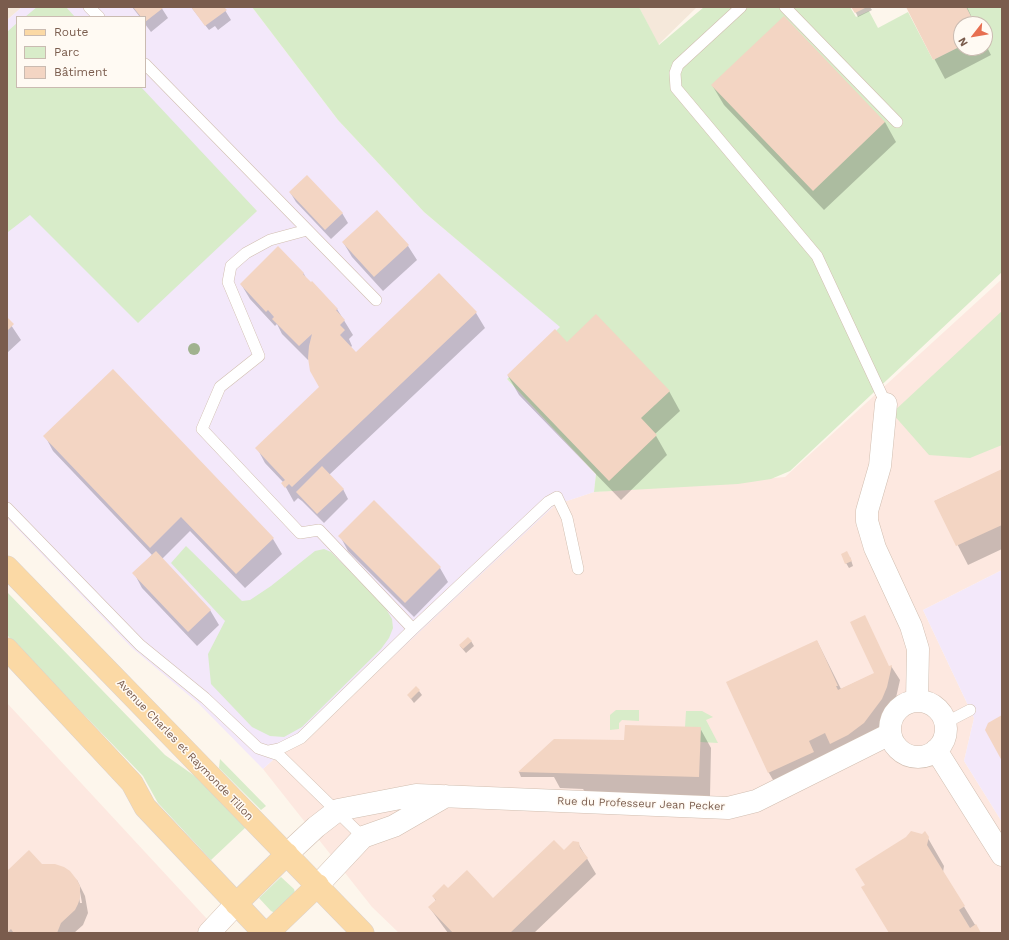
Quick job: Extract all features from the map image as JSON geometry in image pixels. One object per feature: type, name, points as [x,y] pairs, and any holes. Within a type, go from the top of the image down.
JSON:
[{"type":"main road","name":"Avenue Charles et Raymonde Tillon","points":[[7,567],[318,885],[363,933]]},
{"type":"main road","points":[[7,649],[132,783],[145,807],[264,933]]},
{"type":"main road","points":[[236,904],[287,854]]},
{"type":"main road","points":[[268,933],[318,885]]},
{"type":"street","points":[[886,404],[880,466],[867,511],[867,521],[875,548],[911,626],[918,649],[917,701]]},
{"type":"street","points":[[917,701],[933,705],[940,711],[945,723],[945,738],[936,750],[925,756],[916,757],[907,755],[899,750],[893,743],[890,734],[890,725],[893,716],[898,708],[906,703],[917,701]]},
{"type":"street","name":"Rue du Professeur Jean Pecker","points":[[338,810],[416,795],[728,808],[756,800],[890,734]]},
{"type":"street","points":[[936,750],[1002,855]]},
{"type":"street","points":[[318,885],[363,837],[394,826],[447,796]]},
{"type":"street","points":[[287,854],[338,810]]},
{"type":"street","points":[[209,933],[236,904]]},
{"type":"lane","points":[[89,7],[98,16]]},
{"type":"lane","points":[[741,7],[678,65],[675,73],[676,88],[817,256],[886,404]]},
{"type":"lane","points":[[785,7],[897,122]]},
{"type":"lane","points":[[146,65],[376,300]]},
{"type":"lane","points":[[307,230],[270,240],[246,253],[231,266],[228,282],[258,356],[220,387],[202,429],[300,533],[319,530],[413,629]]},
{"type":"lane","points":[[269,752],[279,749],[301,738],[413,629],[548,502],[557,497],[567,518],[578,569]]},
{"type":"lane","points":[[7,508],[140,645],[205,698],[258,748],[279,755],[338,810],[363,837]]},
{"type":"lane","points":[[945,723],[970,710]]},
{"type":"shaded area","points":[[7,7],[22,7],[7,20]]},
{"type":"shaded area","points":[[22,7],[252,7],[338,120],[424,212],[561,327],[507,379],[596,475],[594,492],[555,505],[300,744],[284,750],[263,769],[198,703],[132,648],[7,518],[7,20]]},
{"type":"shaded area","points":[[639,7],[697,7],[658,45]]},
{"type":"shaded area","points":[[1002,279],[1002,570],[923,610],[974,718],[964,761],[1002,822],[1002,933],[399,933],[372,907],[263,769],[555,505],[594,492],[785,477]]},
{"type":"shaded area","points":[[1002,570],[1002,822],[964,761],[974,718],[923,610]]},
{"type":"shaded area","points":[[7,703],[220,933],[7,933]]},
{"type":"green space","points":[[37,7],[66,7],[74,16],[26,16]]},
{"type":"green space","points":[[252,7],[639,7],[659,45],[704,7],[850,7],[856,17],[869,11],[878,28],[908,12],[933,60],[953,50],[953,56],[993,56],[993,16],[971,16],[966,7],[1002,7],[1002,272],[790,471],[771,479],[738,484],[594,492],[596,474],[507,379],[560,327],[424,212],[338,120]]},
{"type":"green space","points":[[16,24],[16,88],[142,88],[257,211],[138,323],[30,215],[8,232],[7,231],[7,32]]},
{"type":"green space","points":[[1002,311],[1002,445],[970,458],[929,455],[892,413]]},
{"type":"green space","points":[[186,546],[242,601],[250,600],[271,586],[315,551],[324,549],[331,552],[385,607],[392,619],[393,628],[389,638],[381,649],[302,727],[284,737],[270,736],[252,727],[211,684],[208,654],[225,621],[171,563]]},
{"type":"green space","points":[[7,592],[165,755],[206,784],[246,827],[211,860],[158,803],[143,776],[7,635]]},
{"type":"green space","points":[[616,710],[639,710],[639,721],[622,720],[619,723],[619,729],[610,730],[610,715]]},
{"type":"green space","points":[[686,711],[702,711],[713,717],[706,720],[718,743],[700,742],[685,727]]},
{"type":"green space","points":[[220,759],[266,806],[261,810],[219,768]]},
{"type":"green space","points":[[281,877],[294,889],[295,893],[275,913],[271,911],[259,898]]},
{"type":"building","points":[[133,7],[163,7],[146,21],[146,16],[140,16]]},
{"type":"building","points":[[191,7],[224,7],[227,10],[205,26]]},
{"type":"building","points":[[851,7],[867,7],[855,13]]},
{"type":"building","points":[[906,7],[966,7],[971,16],[953,16],[953,50],[933,60]]},
{"type":"building","points":[[784,16],[885,122],[813,191],[711,85]]},
{"type":"building","points":[[307,175],[343,213],[325,230],[289,192]]},
{"type":"building","points":[[377,210],[409,245],[374,277],[342,242]]},
{"type":"building","points":[[278,246],[304,273],[303,274],[311,282],[312,281],[338,309],[336,310],[345,320],[340,325],[345,330],[340,335],[356,352],[439,273],[477,312],[292,487],[289,484],[285,488],[281,483],[285,480],[255,448],[319,387],[310,371],[308,358],[312,334],[299,346],[272,319],[274,317],[268,310],[266,312],[240,284]]},
{"type":"building","points":[[596,314],[670,391],[641,418],[657,435],[609,481],[507,375],[555,329],[567,342]]},
{"type":"building","points":[[7,317],[14,324],[7,331]]},
{"type":"building","points":[[113,369],[274,538],[236,574],[181,517],[150,548],[43,436]]},
{"type":"building","points":[[322,466],[344,489],[317,514],[296,492]]},
{"type":"building","points":[[1002,469],[1002,525],[956,546],[934,501]]},
{"type":"building","points":[[374,500],[441,567],[405,603],[338,536]]},
{"type":"building","points":[[156,551],[211,610],[188,632],[132,573]]},
{"type":"building","points":[[847,551],[852,561],[845,564],[841,554]]},
{"type":"building","points":[[865,615],[889,666],[892,665],[887,687],[882,699],[864,723],[848,735],[830,744],[825,733],[809,741],[814,752],[768,773],[726,682],[817,640],[838,686],[836,686],[838,690],[874,673],[850,622]]},
{"type":"building","points":[[468,637],[472,641],[463,649],[459,645]]},
{"type":"building","points":[[416,686],[420,690],[411,699],[407,695]]},
{"type":"building","points":[[1002,715],[1002,761],[985,730],[988,723]]},
{"type":"building","points":[[625,725],[701,727],[699,777],[518,772],[554,739],[624,740]]},
{"type":"building","points":[[911,831],[922,834],[925,831],[929,837],[927,845],[965,906],[959,910],[970,928],[976,924],[981,933],[889,933],[861,887],[865,885],[855,869],[906,837]]},
{"type":"building","points":[[554,840],[564,850],[573,841],[579,842],[580,848],[588,858],[510,933],[453,933],[428,907],[436,900],[432,896],[444,884],[448,888],[467,870],[493,898]]},
{"type":"building","points":[[29,850],[42,864],[55,864],[70,871],[80,886],[80,898],[78,904],[75,910],[61,923],[57,933],[13,932],[11,929],[8,932],[10,933],[7,933],[7,871]]}]
